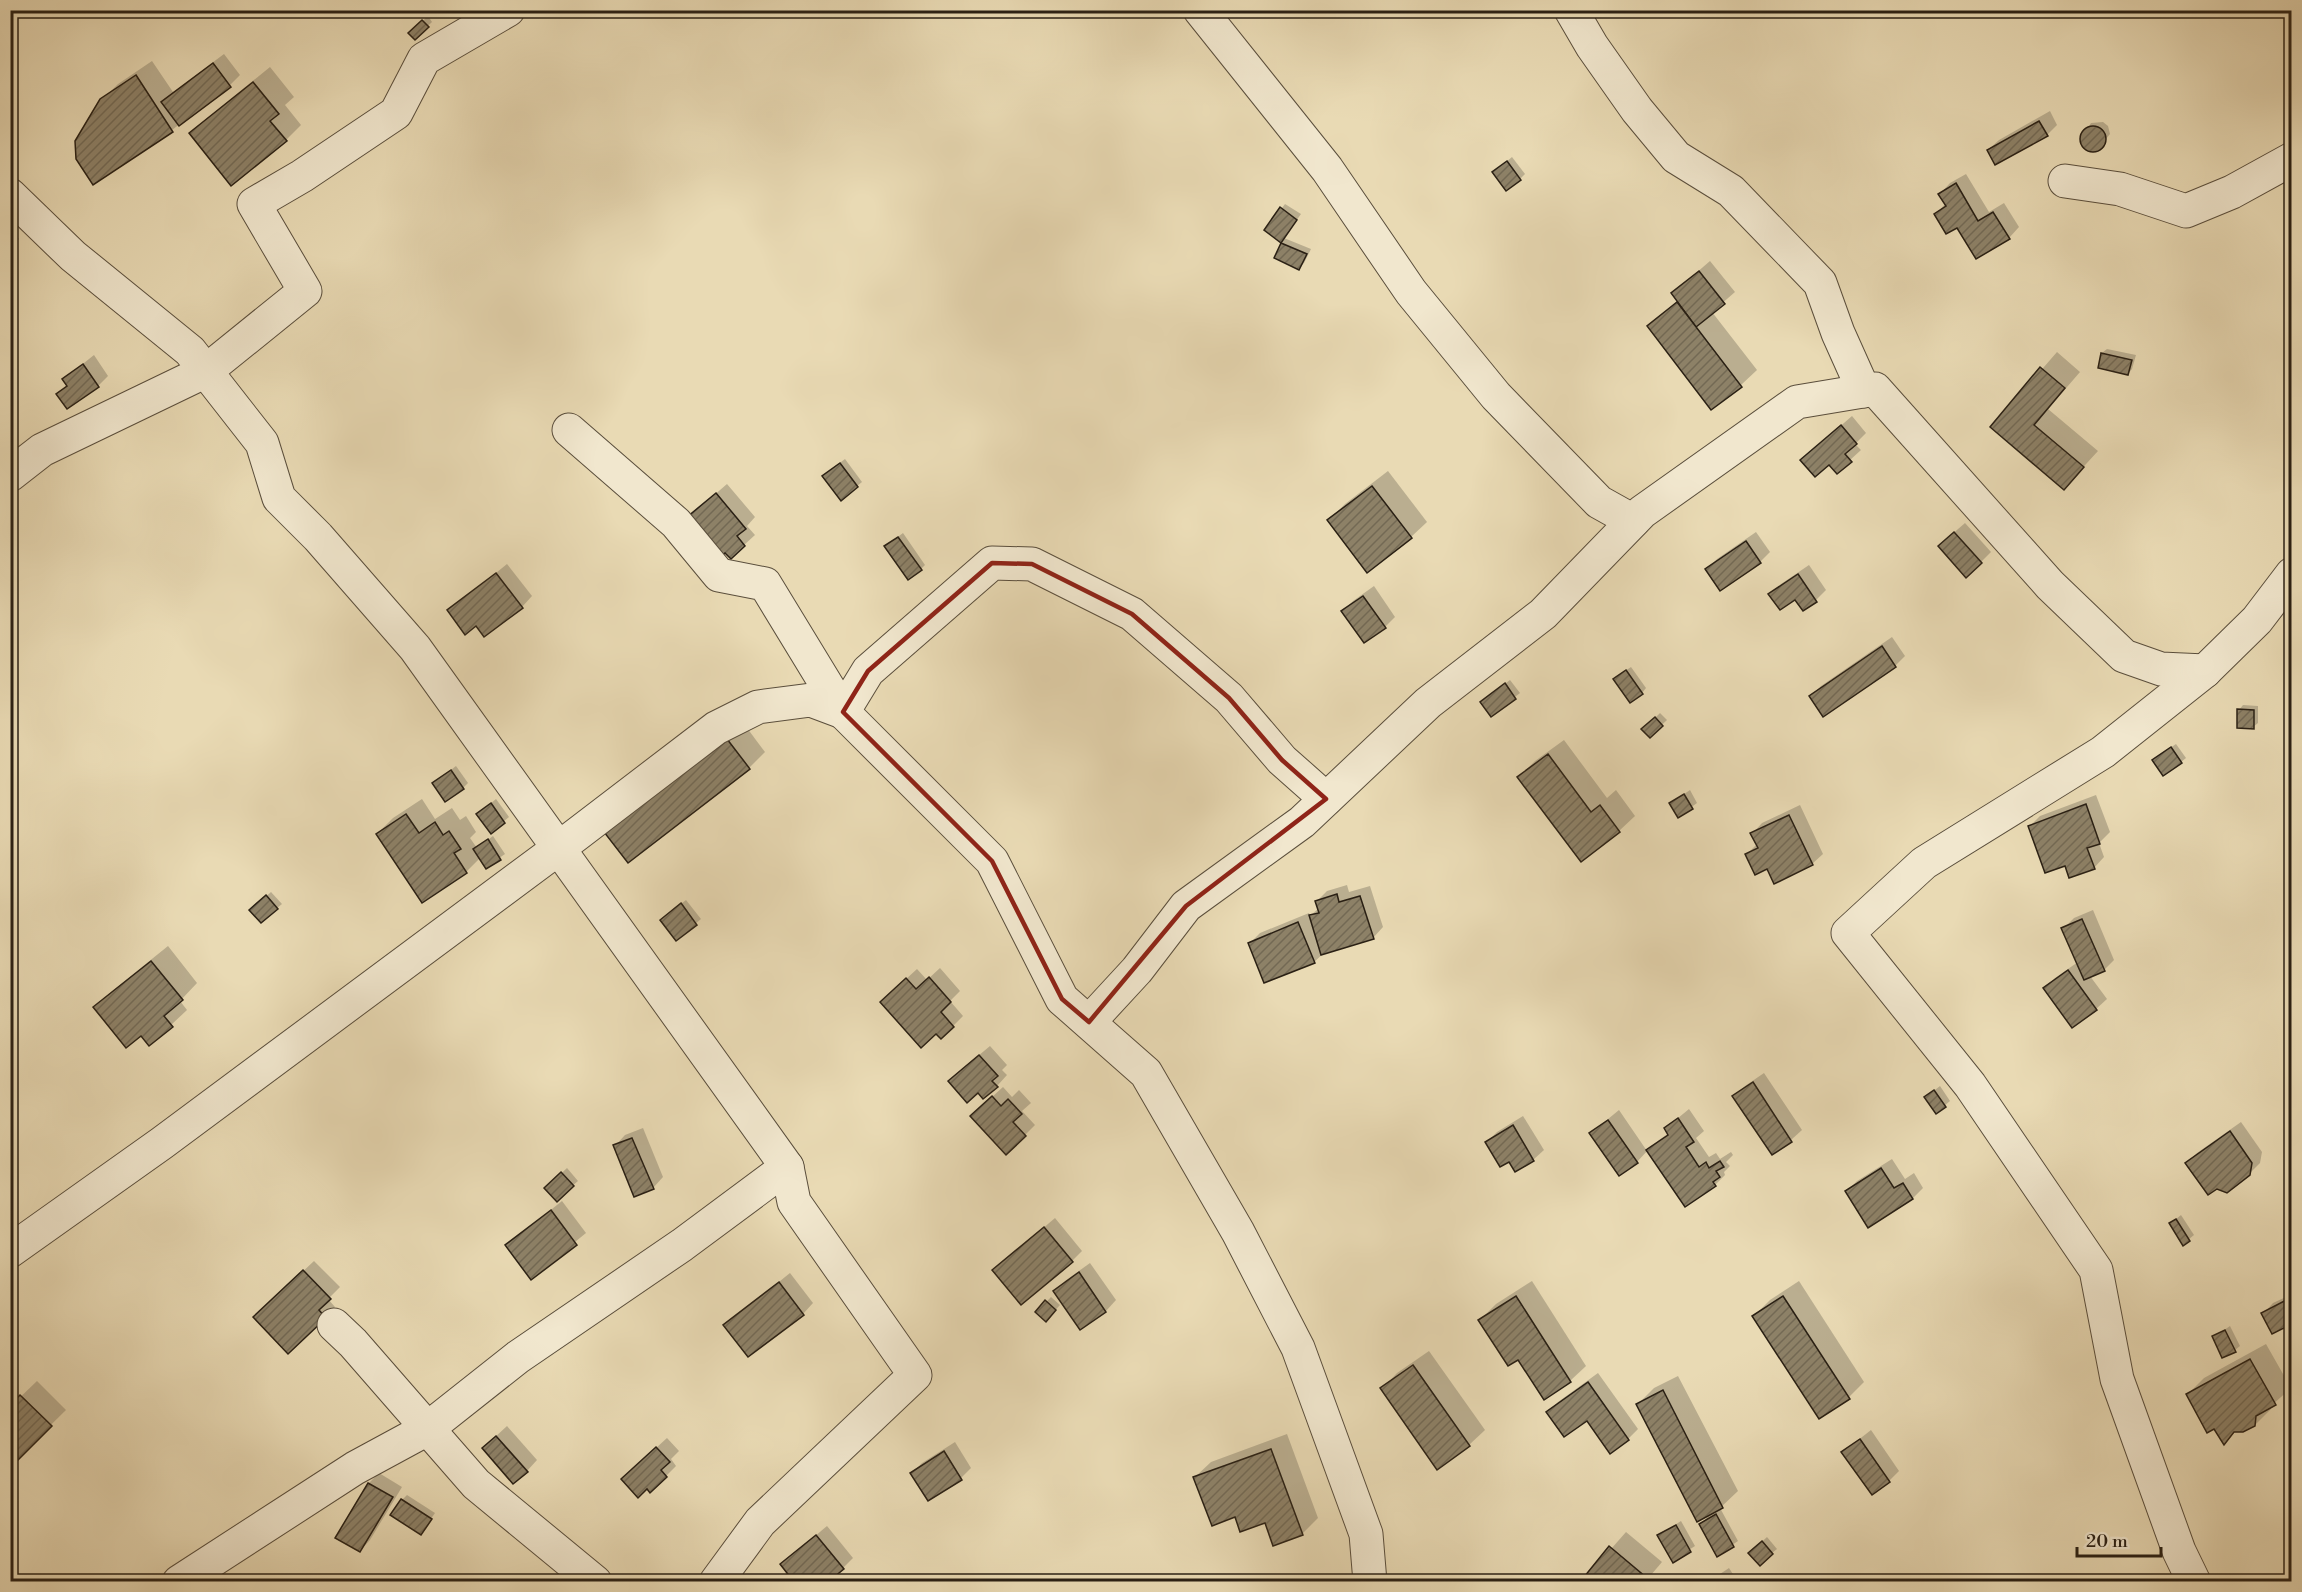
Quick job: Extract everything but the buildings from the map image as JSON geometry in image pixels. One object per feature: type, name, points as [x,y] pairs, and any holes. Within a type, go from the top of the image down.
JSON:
[{"type":"street","points":[[10,475],[42,450],[206,371],[305,291],[254,204],[302,176],[396,113],[424,60],[508,10]]},
{"type":"street","points":[[1200,10],[1327,169],[1410,292],[1496,396],[1599,502],[1633,521]]},
{"type":"street","points":[[1571,10],[1592,46],[1637,110],[1676,157],[1731,191],[1820,283],[1838,333],[1864,391]]},
{"type":"street","points":[[2065,181],[2120,189],[2186,211],[2232,192],[2292,159]]},
{"type":"street","points":[[10,195],[73,256],[190,351],[262,443],[279,498],[318,537],[415,648],[787,1167],[794,1202],[915,1375],[760,1522],[716,1581]]},
{"type":"street","points":[[1089,1022],[1137,970],[1186,906],[1302,822],[1428,703],[1543,614],[1642,512],[1797,402],[1875,389],[2050,585],[2124,656],[2161,669],[2205,671]]},
{"type":"street","points":[[569,430],[676,523],[719,575],[765,584],[843,712],[992,861],[1062,999],[1146,1072],[1238,1232],[1298,1348],[1366,1534],[1370,1581]]},
{"type":"street","points":[[843,712],[868,671],[992,563],[1032,564],[1132,614],[1229,698],[1282,760],[1326,799]]},
{"type":"street","points":[[2194,1581],[2179,1551],[2117,1379],[2096,1270],[1970,1085],[1848,933],[1924,863],[2103,752],[2205,671],[2257,620],[2292,574]]},
{"type":"street","points":[[10,1251],[162,1143],[559,848],[716,728],[758,707],[811,700],[843,712]]},
{"type":"street","points":[[178,1581],[355,1468],[427,1428],[518,1358],[682,1245],[787,1167]]},
{"type":"street","points":[[334,1325],[476,1484],[595,1581]]},
{"type":"highlighted area","points":[[992,563],[1032,564],[1132,614],[1229,698],[1282,760],[1326,799],[1186,906],[1089,1022],[1062,999],[992,861],[843,712],[868,671]]}]
